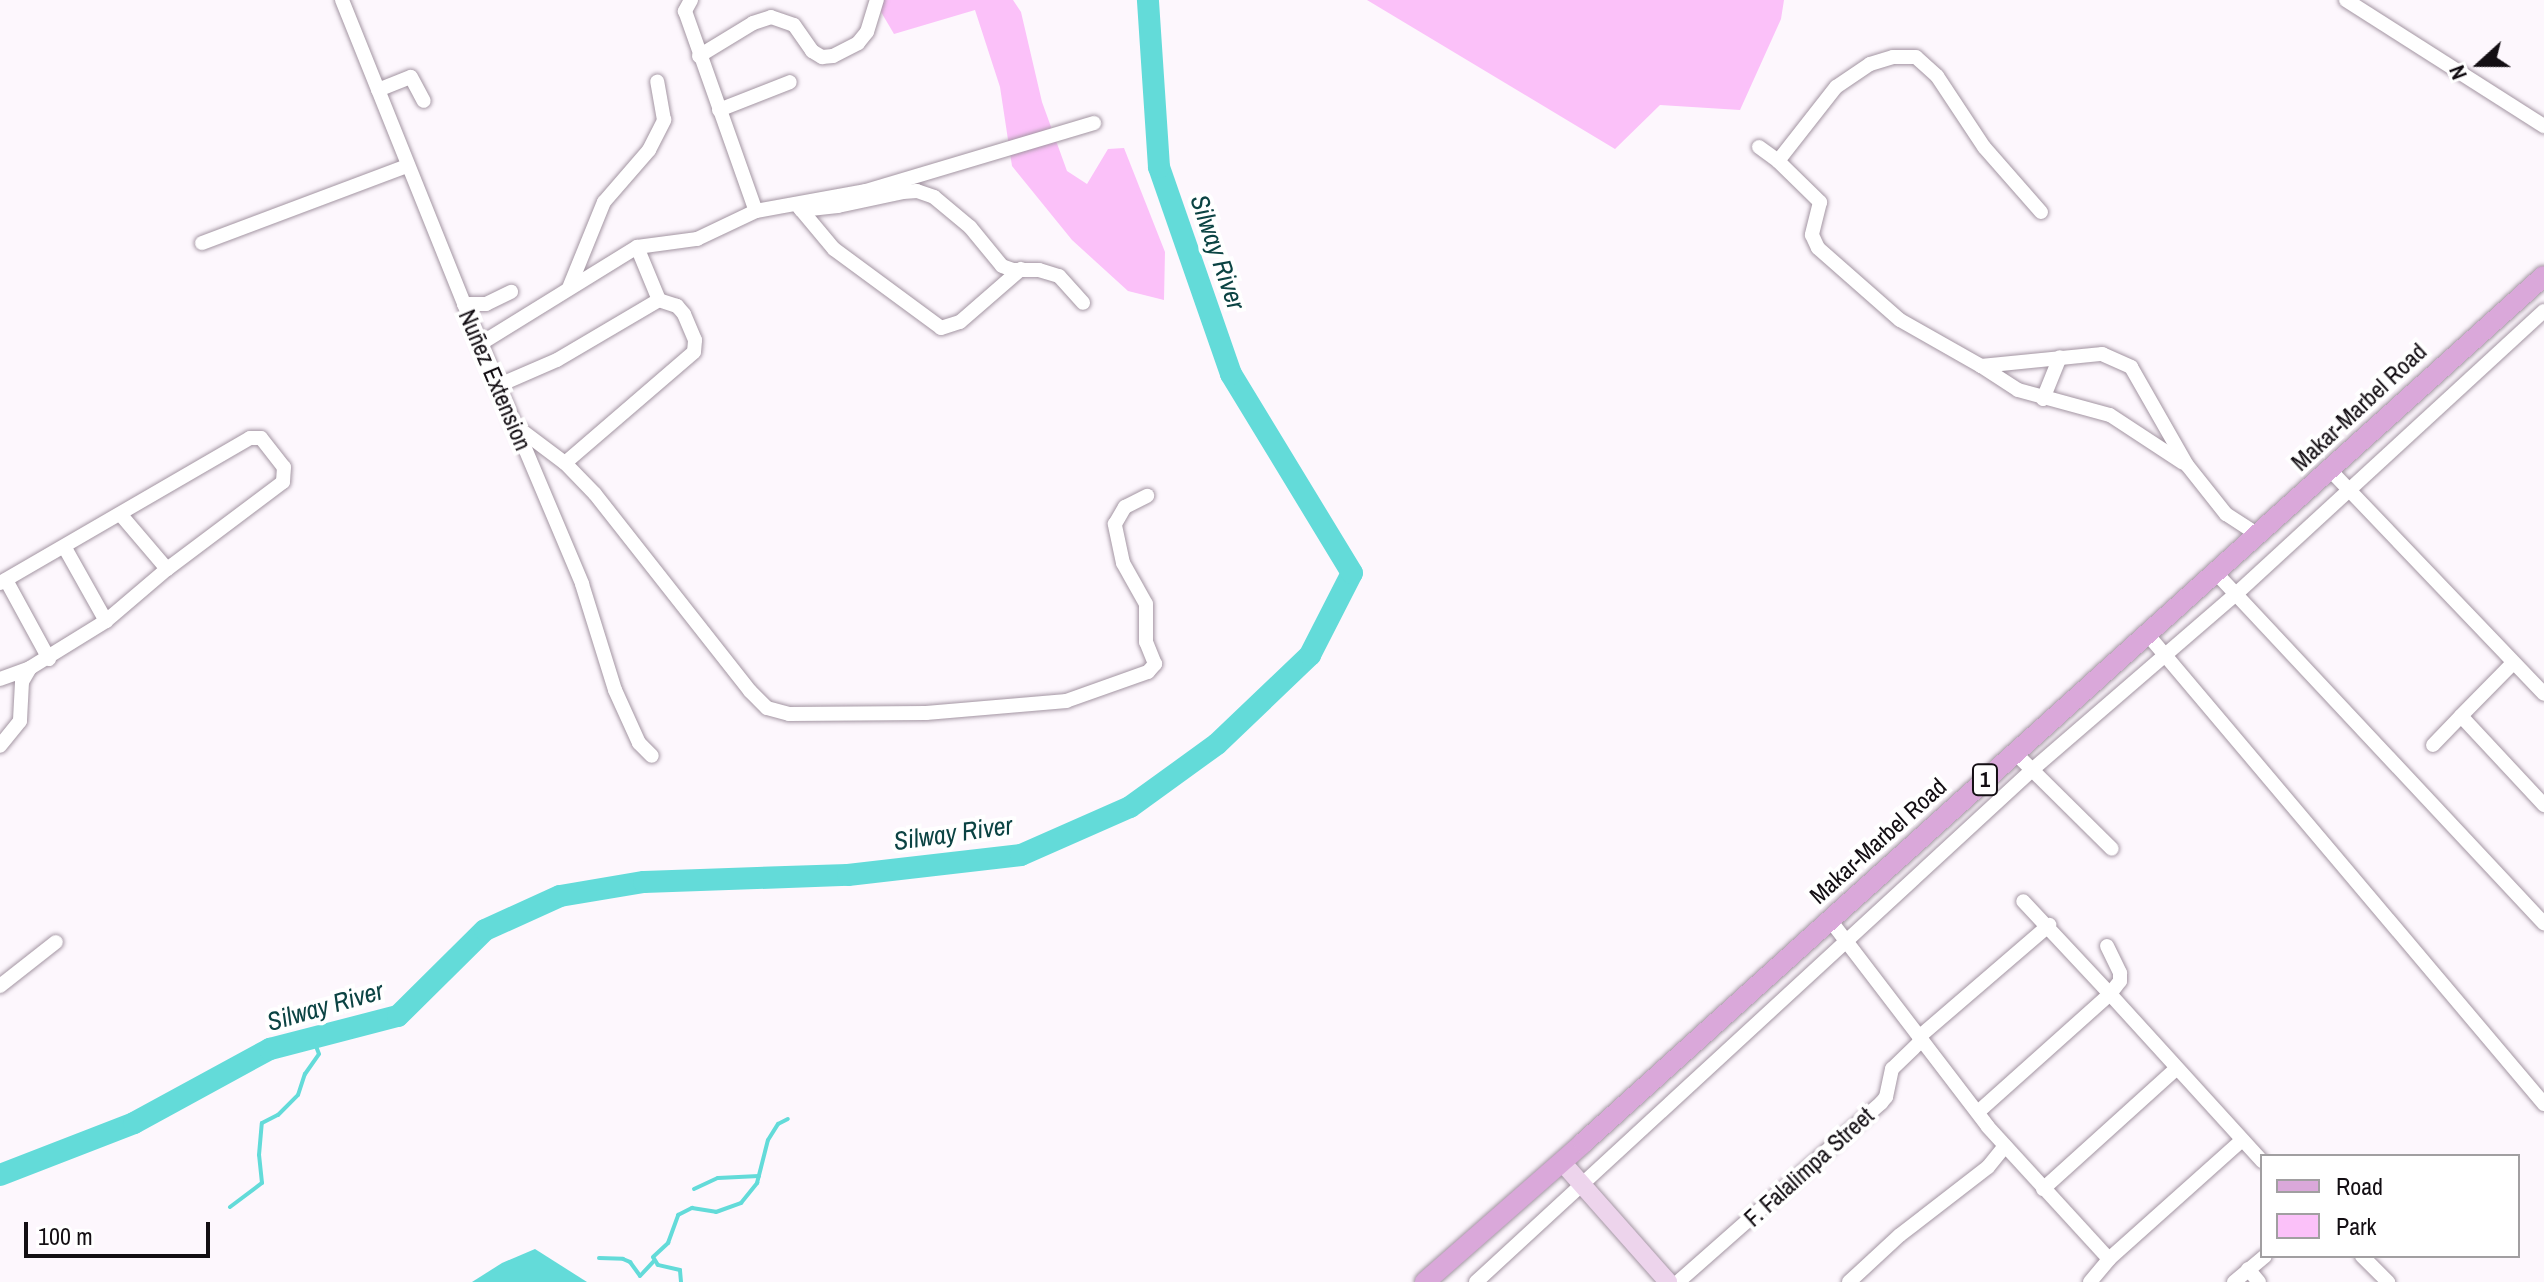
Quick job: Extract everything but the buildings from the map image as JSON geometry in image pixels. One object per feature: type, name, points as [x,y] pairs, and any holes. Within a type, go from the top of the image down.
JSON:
[{"type":"main road","name":"Makar-Marbel Road","points":[[1425,1282],[2257,534],[2331,471],[2544,276]]},
{"type":"street","name":"Nuñez Extension","points":[[342,0],[497,386],[586,596],[615,690],[639,743],[652,756]]},
{"type":"street","points":[[699,56],[753,23],[776,17],[794,25],[812,51],[822,57],[833,56],[858,43],[867,32],[877,0]]},
{"type":"street","points":[[2346,0],[2544,126]]},
{"type":"street","points":[[686,4],[699,56],[756,211]]},
{"type":"street","points":[[1778,161],[1836,87],[1870,64],[1893,57],[1916,57],[1937,76],[1984,147],[2041,212]]},
{"type":"street","points":[[378,90],[411,77],[424,101]]},
{"type":"street","points":[[569,288],[604,202],[649,150],[664,120],[657,82]]},
{"type":"street","points":[[719,110],[790,82]]},
{"type":"street","points":[[798,206],[909,179],[1094,123]]},
{"type":"street","points":[[1759,147],[1820,202],[1812,235],[1818,248],[1900,320],[2018,390],[2110,415],[2187,465]]},
{"type":"street","points":[[202,243],[407,166]]},
{"type":"street","points":[[480,344],[637,247],[697,239],[756,211],[917,191],[934,197],[953,210],[1002,266],[1059,276],[1083,303]]},
{"type":"street","points":[[798,206],[834,249],[941,328],[960,322],[1021,269]]},
{"type":"street","points":[[637,247],[659,300]]},
{"type":"street","points":[[464,304],[486,304],[511,292]]},
{"type":"street","points":[[497,386],[557,360],[659,300],[677,306],[684,314],[695,340],[694,352],[565,463]]},
{"type":"street","points":[[1476,1282],[2032,770],[2236,594],[2544,311]]},
{"type":"street","points":[[1981,366],[2102,354],[2131,367],[2187,465],[2226,514],[2257,534]]},
{"type":"street","points":[[2043,399],[2060,357]]},
{"type":"street","points":[[513,424],[565,463],[605,506],[750,691],[767,708],[789,714],[926,713],[1066,701],[1148,672],[1155,664],[1145,634],[1146,604],[1123,563],[1115,524],[1125,507],[1147,496]]},
{"type":"street","points":[[0,679],[49,659],[106,621],[167,569],[285,480],[284,467],[261,438],[250,438],[3,582],[49,659]]},
{"type":"street","points":[[2331,471],[2544,694]]},
{"type":"street","points":[[121,515],[167,569]]},
{"type":"street","points":[[65,548],[106,621]]},
{"type":"street","points":[[2216,573],[2544,923]]},
{"type":"street","points":[[2148,635],[2544,1104]]},
{"type":"street","points":[[2433,745],[2513,663]]},
{"type":"street","points":[[0,746],[18,729],[22,682],[30,668]]},
{"type":"street","points":[[2461,716],[2544,805]]},
{"type":"street","points":[[2015,753],[2112,849]]},
{"type":"street","points":[[2023,901],[2049,925],[2260,1159]]},
{"type":"street","points":[[1830,920],[2005,1146],[2109,1259]]},
{"type":"street","name":"F. Falalimpa Street","points":[[1678,1282],[1881,1103],[1886,1097],[1892,1069],[1920,1039],[2049,925]]},
{"type":"street","points":[[0,986],[56,942]]},
{"type":"street","points":[[1978,1112],[2110,994],[2120,981],[2120,973],[2107,946]]},
{"type":"street","points":[[2043,1189],[2176,1069]]},
{"type":"street","points":[[2090,1282],[2109,1259],[2242,1140]]},
{"type":"street","points":[[1849,1282],[1921,1218],[1988,1167],[2005,1146]]},
{"type":"street","points":[[1562,1162],[1668,1282]]},
{"type":"street","points":[[2234,1282],[2262,1258]]},
{"type":"street","points":[[2364,1258],[2388,1282]]},
{"type":"street","points":[[2248,1269],[2259,1282]]},
{"type":"green space","points":[[874,0],[1013,0],[1021,12],[1042,102],[1067,171],[1087,184],[1108,149],[1124,148],[1165,252],[1164,300],[1128,291],[1072,240],[1012,166],[1000,87],[975,10],[894,34]]},
{"type":"green space","points":[[1367,0],[1784,0],[1781,19],[1740,110],[1660,105],[1615,149]]},
{"type":"water","points":[[535,1249],[587,1282],[472,1282],[502,1263]]},
{"type":"waterway","name":"Silway River","points":[[0,1175],[134,1123],[270,1049],[398,1016],[485,930],[560,896],[644,882],[848,875],[1021,855],[1130,807],[1217,744],[1310,655],[1352,573],[1231,374],[1159,167],[1148,0]]},
{"type":"waterway","points":[[230,1207],[262,1183],[259,1155],[262,1123],[278,1115],[298,1095],[305,1074],[319,1054],[310,1031]]},
{"type":"waterway","points":[[681,1282],[680,1270],[658,1265],[653,1257],[668,1243],[678,1215],[692,1208],[716,1212],[741,1203],[757,1183],[768,1140],[778,1124],[788,1119]]},
{"type":"waterway","points":[[694,1189],[718,1178],[759,1176]]},
{"type":"waterway","points":[[599,1258],[630,1262],[640,1276],[654,1261]]}]
